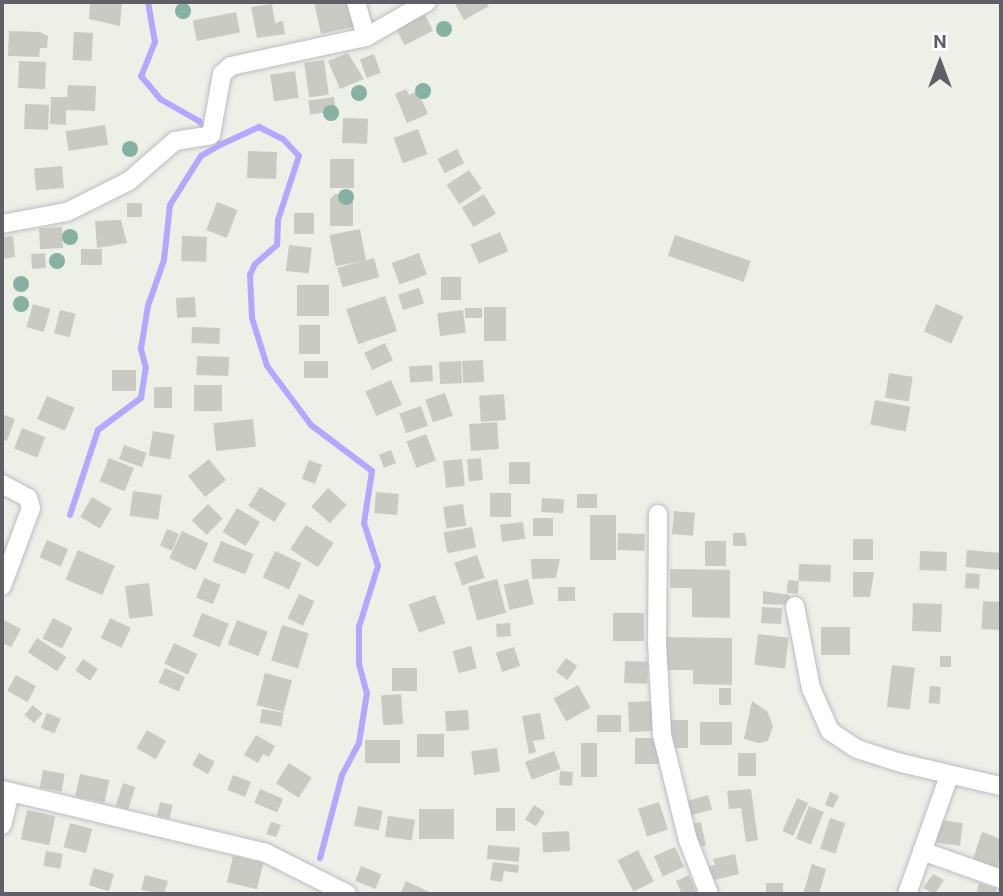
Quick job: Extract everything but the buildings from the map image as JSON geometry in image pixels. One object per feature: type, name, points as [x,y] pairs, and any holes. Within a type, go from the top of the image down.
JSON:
[{"type":"street","points":[[356,2],[366,37]]},
{"type":"street","points":[[2,224],[67,212],[129,181],[176,141],[211,135],[222,74],[232,66],[366,37],[427,2]]},
{"type":"street","points":[[2,484],[28,498],[32,509],[2,586]]},
{"type":"street","points":[[658,514],[657,642],[662,735],[688,841],[709,894]]},
{"type":"street","points":[[794,606],[811,688],[830,731],[857,749],[949,776],[1001,786]]},
{"type":"street","points":[[907,894],[949,776]]},
{"type":"street","points":[[2,825],[6,791],[266,853],[347,894]]},
{"type":"street","points":[[922,851],[1001,879]]},
{"type":"waterway","points":[[148,2],[155,42],[141,76],[160,99],[199,121],[208,131]]},
{"type":"waterway","points":[[220,145],[259,127],[283,139],[299,156],[278,220],[277,245],[255,264],[250,275],[252,318],[267,366],[311,425],[372,471],[364,523],[378,566],[359,627],[359,664],[367,693],[359,743],[342,775],[320,858]]},
{"type":"waterway","points":[[70,515],[98,430],[141,398],[146,368],[141,349],[148,306],[164,260],[170,205],[201,156],[220,145],[217,142]]}]
